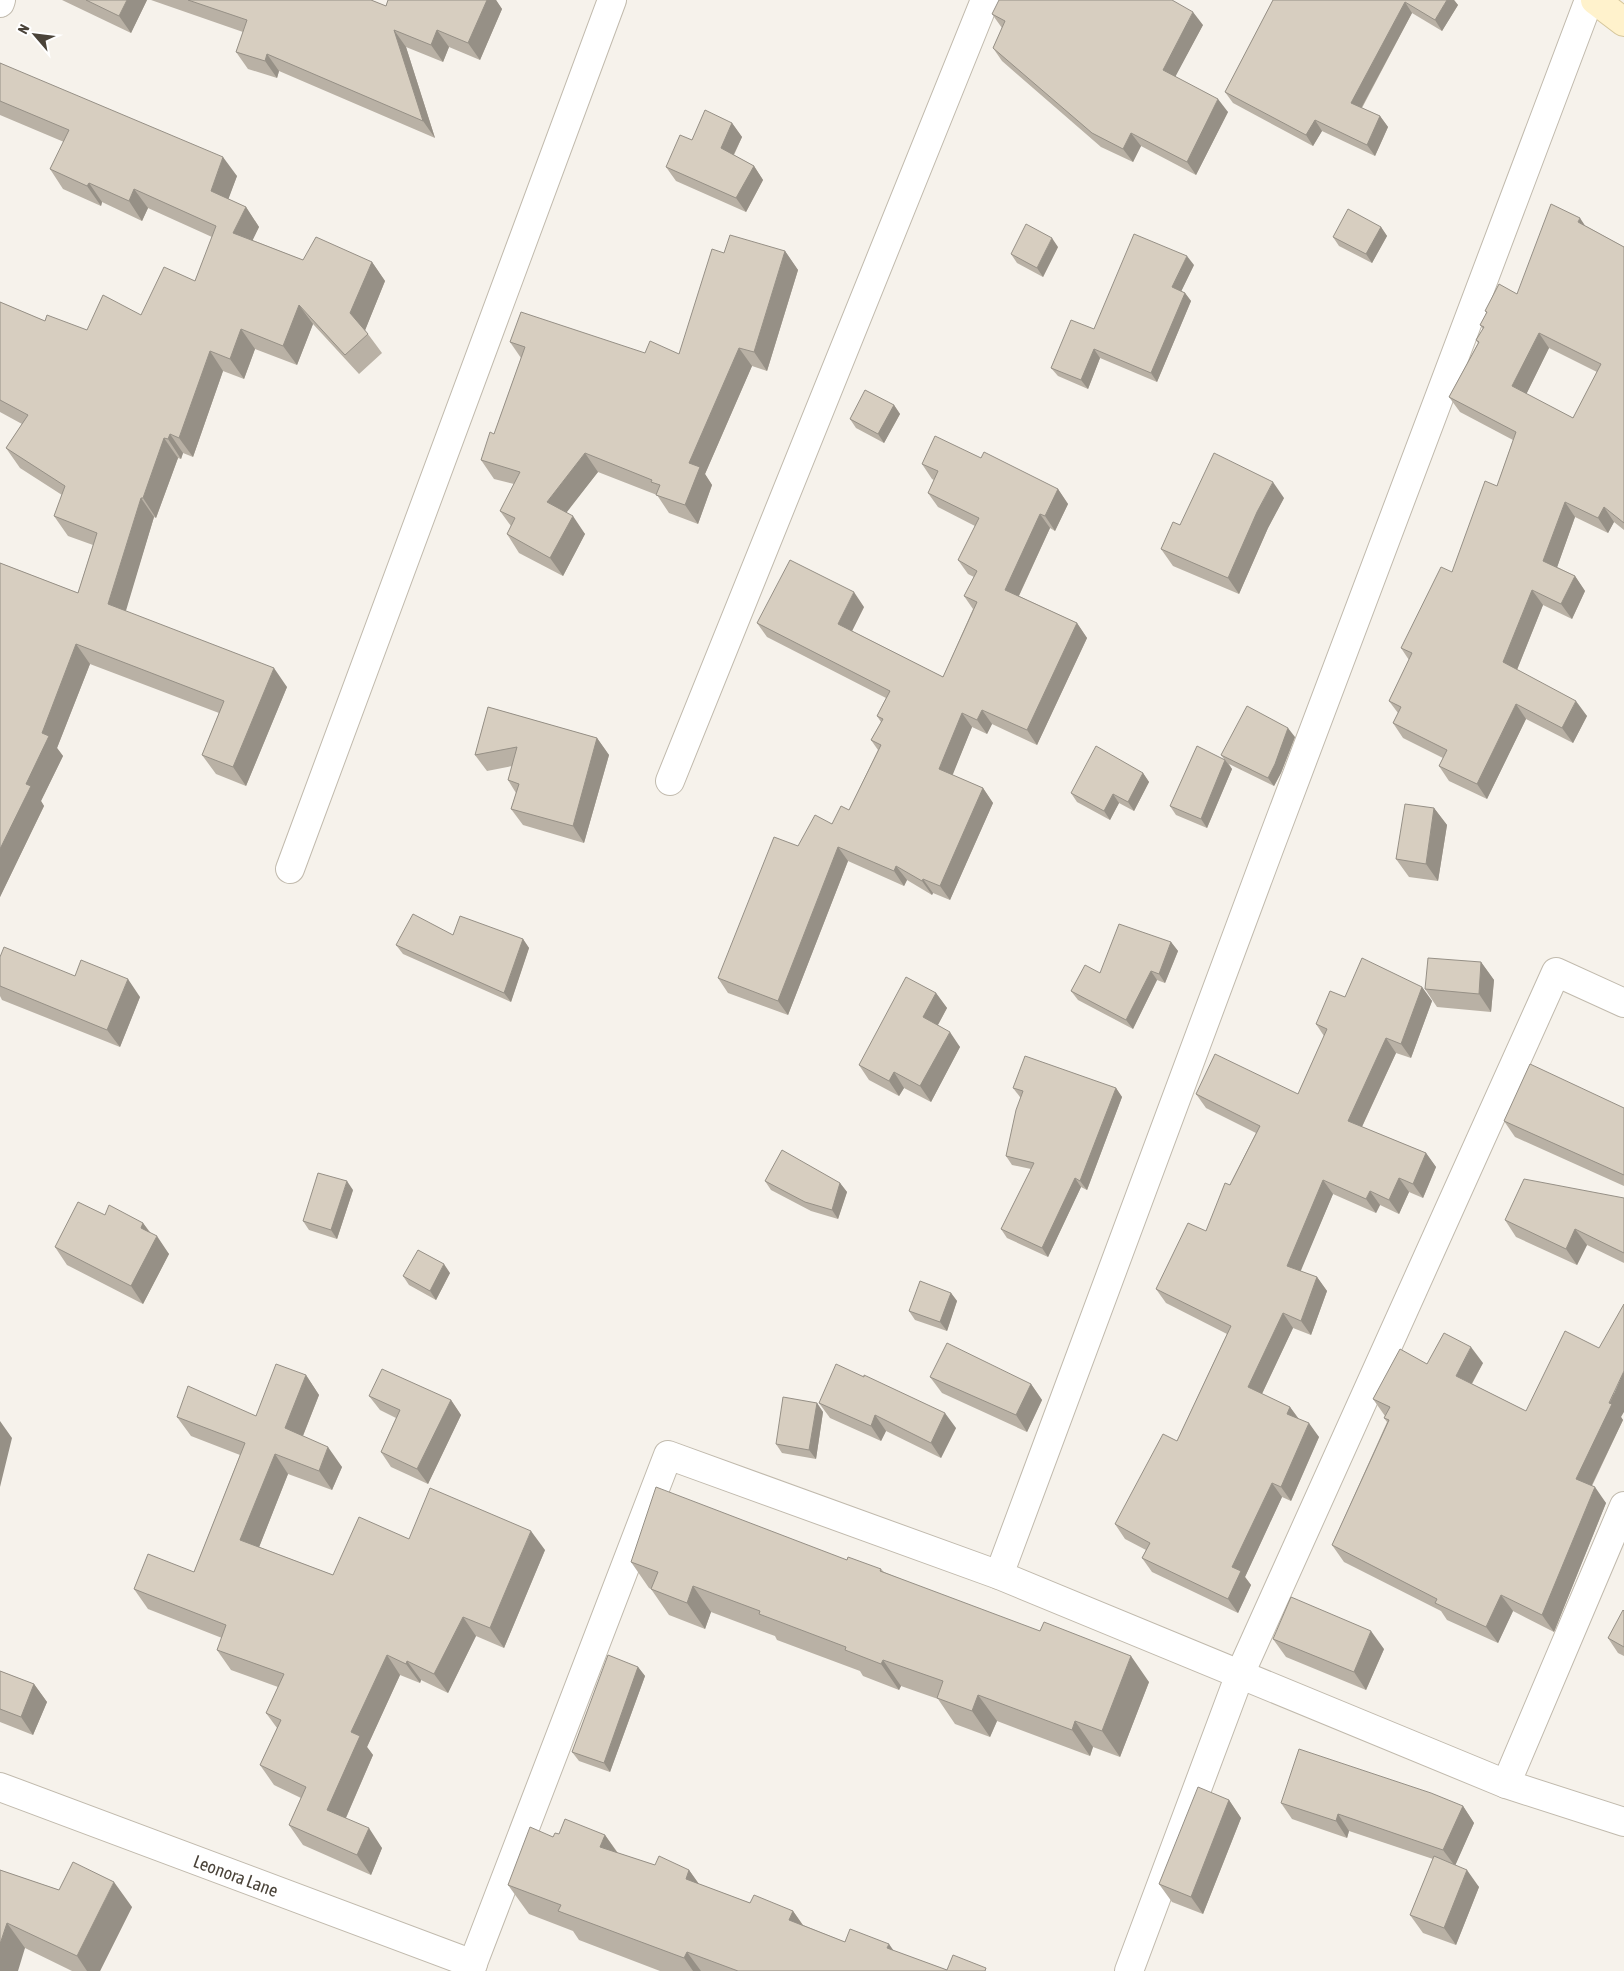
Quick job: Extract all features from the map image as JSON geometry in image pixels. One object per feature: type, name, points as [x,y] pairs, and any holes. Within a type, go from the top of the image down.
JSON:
[{"type":"main road","points":[[1595,0],[1624,22]]},
{"type":"street","points":[[290,869],[612,0]]},
{"type":"street","points":[[670,781],[985,0]]},
{"type":"street","points":[[999,1575],[1265,858],[1589,0]]},
{"type":"street","points":[[1129,1971],[1240,1674],[1556,972],[1624,1003]]},
{"type":"street","points":[[471,1967],[668,1455],[999,1575],[1506,1784],[1624,1822]]},
{"type":"street","points":[[1506,1784],[1624,1506]]},
{"type":"street","name":"Leonora Lane","points":[[0,1787],[471,1967]]},
{"type":"building","points":[[86,0],[127,0],[119,16]]},
{"type":"building","points":[[188,0],[371,0],[386,6],[388,0],[487,0],[468,43],[437,30],[431,45],[394,30],[423,121],[267,54],[265,61],[236,52],[247,20]]},
{"type":"building","points":[[999,0],[1172,0],[1193,12],[1163,70],[1218,99],[1187,162],[1131,133],[1123,149],[1092,133],[993,48],[1005,21],[992,14]]},
{"type":"building","points":[[1273,0],[1447,0],[1435,20],[1405,2],[1351,103],[1380,116],[1367,145],[1315,120],[1306,135],[1225,92]]},
{"type":"building","points":[[0,63],[223,157],[211,191],[246,207],[233,233],[303,260],[316,237],[372,262],[350,313],[368,334],[345,355],[299,305],[283,346],[241,329],[230,359],[210,351],[179,438],[170,434],[168,439],[164,438],[143,498],[141,498],[108,604],[274,668],[233,767],[202,755],[224,701],[76,644],[42,733],[49,736],[26,784],[31,786],[0,849],[0,563],[78,593],[97,533],[54,516],[65,486],[6,448],[28,415],[0,400],[0,302],[45,321],[47,315],[87,330],[103,295],[141,315],[164,267],[195,281],[216,226],[134,189],[129,201],[89,183],[87,186],[50,169],[69,130],[0,101]]},
{"type":"building","points":[[705,110],[732,123],[721,148],[754,166],[736,198],[666,167],[680,135],[692,140]]},
{"type":"building","points":[[1551,204],[1580,218],[1578,222],[1624,247],[1624,523],[1604,507],[1598,518],[1565,502],[1543,561],[1575,576],[1561,604],[1532,590],[1503,662],[1576,701],[1562,728],[1516,704],[1477,784],[1439,766],[1447,750],[1393,723],[1401,707],[1389,701],[1412,653],[1401,648],[1441,567],[1452,572],[1485,481],[1497,486],[1516,432],[1449,397],[1479,342],[1476,340],[1484,327],[1480,325],[1499,284],[1517,294]],"holes":[[[1539,333],[1601,364],[1573,418],[1512,386]]]},
{"type":"building","points":[[1348,209],[1381,227],[1366,254],[1333,237]]},
{"type":"building","points":[[1026,224],[1052,238],[1037,268],[1011,254]]},
{"type":"building","points":[[1134,234],[1187,256],[1172,287],[1185,293],[1151,373],[1094,349],[1081,380],[1051,368],[1071,320],[1094,329]]},
{"type":"building","points":[[730,235],[785,251],[754,352],[739,348],[689,463],[700,467],[685,505],[656,495],[660,485],[651,482],[652,480],[585,453],[547,502],[573,516],[550,558],[507,534],[515,518],[500,511],[520,472],[481,460],[490,432],[494,434],[525,347],[510,342],[521,312],[645,353],[650,341],[679,354],[712,249],[724,253]]},
{"type":"building","points":[[865,390],[894,405],[878,434],[850,419]]},
{"type":"building","points":[[935,436],[981,458],[984,452],[1058,489],[1045,516],[1040,514],[1005,590],[1077,623],[1027,730],[982,710],[977,720],[962,713],[939,769],[983,788],[940,886],[923,879],[922,881],[896,866],[894,871],[838,847],[778,1001],[718,978],[774,837],[798,846],[815,815],[832,824],[841,806],[849,810],[881,745],[871,740],[883,719],[877,716],[890,691],[757,623],[790,560],[854,592],[838,624],[943,677],[977,602],[964,596],[977,571],[958,560],[979,518],[928,493],[938,471],[922,464]]},
{"type":"building","points":[[1214,453],[1273,482],[1257,512],[1228,578],[1161,549],[1173,522],[1180,525]]},
{"type":"building","points":[[1247,706],[1288,728],[1268,778],[1221,755]]},
{"type":"building","points":[[488,707],[597,738],[573,826],[511,809],[519,784],[508,780],[517,747],[475,755]]},
{"type":"building","points":[[1096,746],[1143,773],[1128,802],[1113,794],[1104,811],[1071,793]]},
{"type":"building","points":[[1197,746],[1225,760],[1201,819],[1170,806]]},
{"type":"building","points":[[1405,804],[1434,808],[1426,864],[1396,859]]},
{"type":"building","points":[[413,914],[453,935],[460,916],[523,939],[504,993],[396,945]]},
{"type":"building","points":[[1119,924],[1171,942],[1159,974],[1151,971],[1126,1020],[1071,991],[1085,965],[1100,973]]},
{"type":"building","points":[[4,947],[75,976],[81,960],[128,979],[107,1030],[0,986],[0,957]]},
{"type":"building","points":[[1362,958],[1422,987],[1401,1044],[1386,1038],[1348,1121],[1426,1153],[1413,1184],[1399,1178],[1389,1200],[1370,1191],[1366,1199],[1323,1180],[1287,1266],[1317,1277],[1301,1321],[1283,1313],[1248,1387],[1290,1407],[1287,1414],[1309,1423],[1281,1487],[1272,1483],[1232,1567],[1241,1571],[1228,1599],[1142,1558],[1150,1543],[1115,1524],[1163,1434],[1177,1441],[1231,1326],[1156,1289],[1188,1223],[1206,1231],[1225,1183],[1230,1185],[1260,1126],[1196,1094],[1215,1054],[1298,1094],[1327,1029],[1316,1024],[1330,991],[1345,997]]},
{"type":"building","points":[[1428,958],[1481,962],[1479,994],[1425,989]]},
{"type":"building","points":[[906,977],[936,993],[923,1017],[950,1032],[920,1086],[894,1072],[889,1081],[859,1065]]},
{"type":"building","points":[[1025,1056],[1116,1088],[1080,1181],[1075,1178],[1042,1248],[1001,1229],[1034,1163],[1006,1156],[1016,1110],[1023,1091],[1013,1088]]},
{"type":"building","points":[[1530,1064],[1624,1108],[1624,1175],[1504,1121]]},
{"type":"building","points":[[782,1150],[840,1183],[832,1210],[805,1202],[765,1181]]},
{"type":"building","points":[[318,1173],[347,1181],[331,1230],[303,1221]]},
{"type":"building","points":[[1524,1179],[1624,1198],[1624,1253],[1575,1229],[1566,1249],[1505,1220]]},
{"type":"building","points":[[78,1202],[105,1215],[109,1205],[143,1223],[141,1228],[157,1236],[131,1286],[55,1247]]},
{"type":"building","points":[[418,1250],[444,1264],[430,1291],[403,1276]]},
{"type":"building","points":[[920,1281],[951,1293],[940,1322],[909,1311]]},
{"type":"building","points":[[1624,1304],[1624,1371],[1609,1403],[1612,1404],[1576,1479],[1595,1487],[1542,1615],[1501,1595],[1486,1627],[1435,1603],[1437,1599],[1332,1545],[1389,1420],[1384,1418],[1390,1407],[1373,1399],[1400,1349],[1427,1364],[1444,1333],[1471,1347],[1456,1376],[1526,1411],[1565,1331],[1599,1348]]},
{"type":"building","points":[[947,1343],[1031,1384],[1016,1415],[930,1377]]},
{"type":"building","points":[[276,1364],[306,1375],[285,1428],[328,1447],[319,1471],[275,1454],[240,1540],[333,1575],[359,1517],[409,1539],[430,1488],[531,1531],[490,1628],[463,1617],[434,1674],[407,1661],[406,1664],[387,1655],[351,1732],[360,1736],[327,1810],[369,1828],[357,1855],[289,1825],[306,1787],[260,1765],[281,1720],[266,1713],[284,1674],[217,1650],[226,1625],[134,1589],[148,1554],[194,1572],[245,1443],[177,1417],[188,1386],[256,1416]]},
{"type":"building","points":[[836,1364],[945,1413],[931,1443],[875,1415],[871,1426],[819,1403]]},
{"type":"building","points":[[382,1369],[451,1400],[417,1469],[381,1452],[400,1410],[369,1396]]},
{"type":"building","points":[[783,1397],[817,1403],[809,1450],[776,1444]]},
{"type":"building","points":[[656,1487],[847,1560],[848,1557],[881,1569],[880,1571],[1040,1631],[1044,1622],[1131,1656],[1102,1731],[1075,1721],[1072,1730],[978,1695],[972,1711],[937,1698],[943,1681],[883,1660],[881,1664],[845,1650],[846,1647],[759,1614],[760,1611],[693,1586],[687,1603],[651,1589],[658,1572],[631,1562]]},
{"type":"building","points":[[1291,1597],[1371,1631],[1354,1672],[1273,1639]]},
{"type":"building","points":[[1624,1611],[1624,1647],[1608,1638]]},
{"type":"building","points":[[608,1655],[638,1667],[604,1763],[572,1752]]},
{"type":"building","points":[[0,1671],[34,1684],[21,1717],[0,1709]]},
{"type":"building","points":[[1299,1749],[1431,1793],[1463,1806],[1443,1850],[1338,1814],[1336,1821],[1281,1803]]},
{"type":"building","points":[[1198,1787],[1229,1800],[1191,1897],[1159,1884]]},
{"type":"building","points":[[565,1819],[605,1835],[600,1847],[655,1865],[659,1856],[689,1870],[686,1879],[750,1903],[754,1895],[793,1911],[789,1920],[845,1942],[850,1929],[889,1944],[887,1948],[947,1970],[953,1955],[986,1968],[985,1971],[738,1971],[687,1952],[684,1958],[558,1911],[561,1905],[508,1885],[530,1827],[553,1837],[555,1833],[559,1834]]},
{"type":"building","points":[[1434,1856],[1467,1870],[1444,1928],[1410,1915]]},
{"type":"building","points":[[73,1862],[114,1882],[77,1956],[7,1923],[0,1944],[0,1870],[59,1890]]}]
